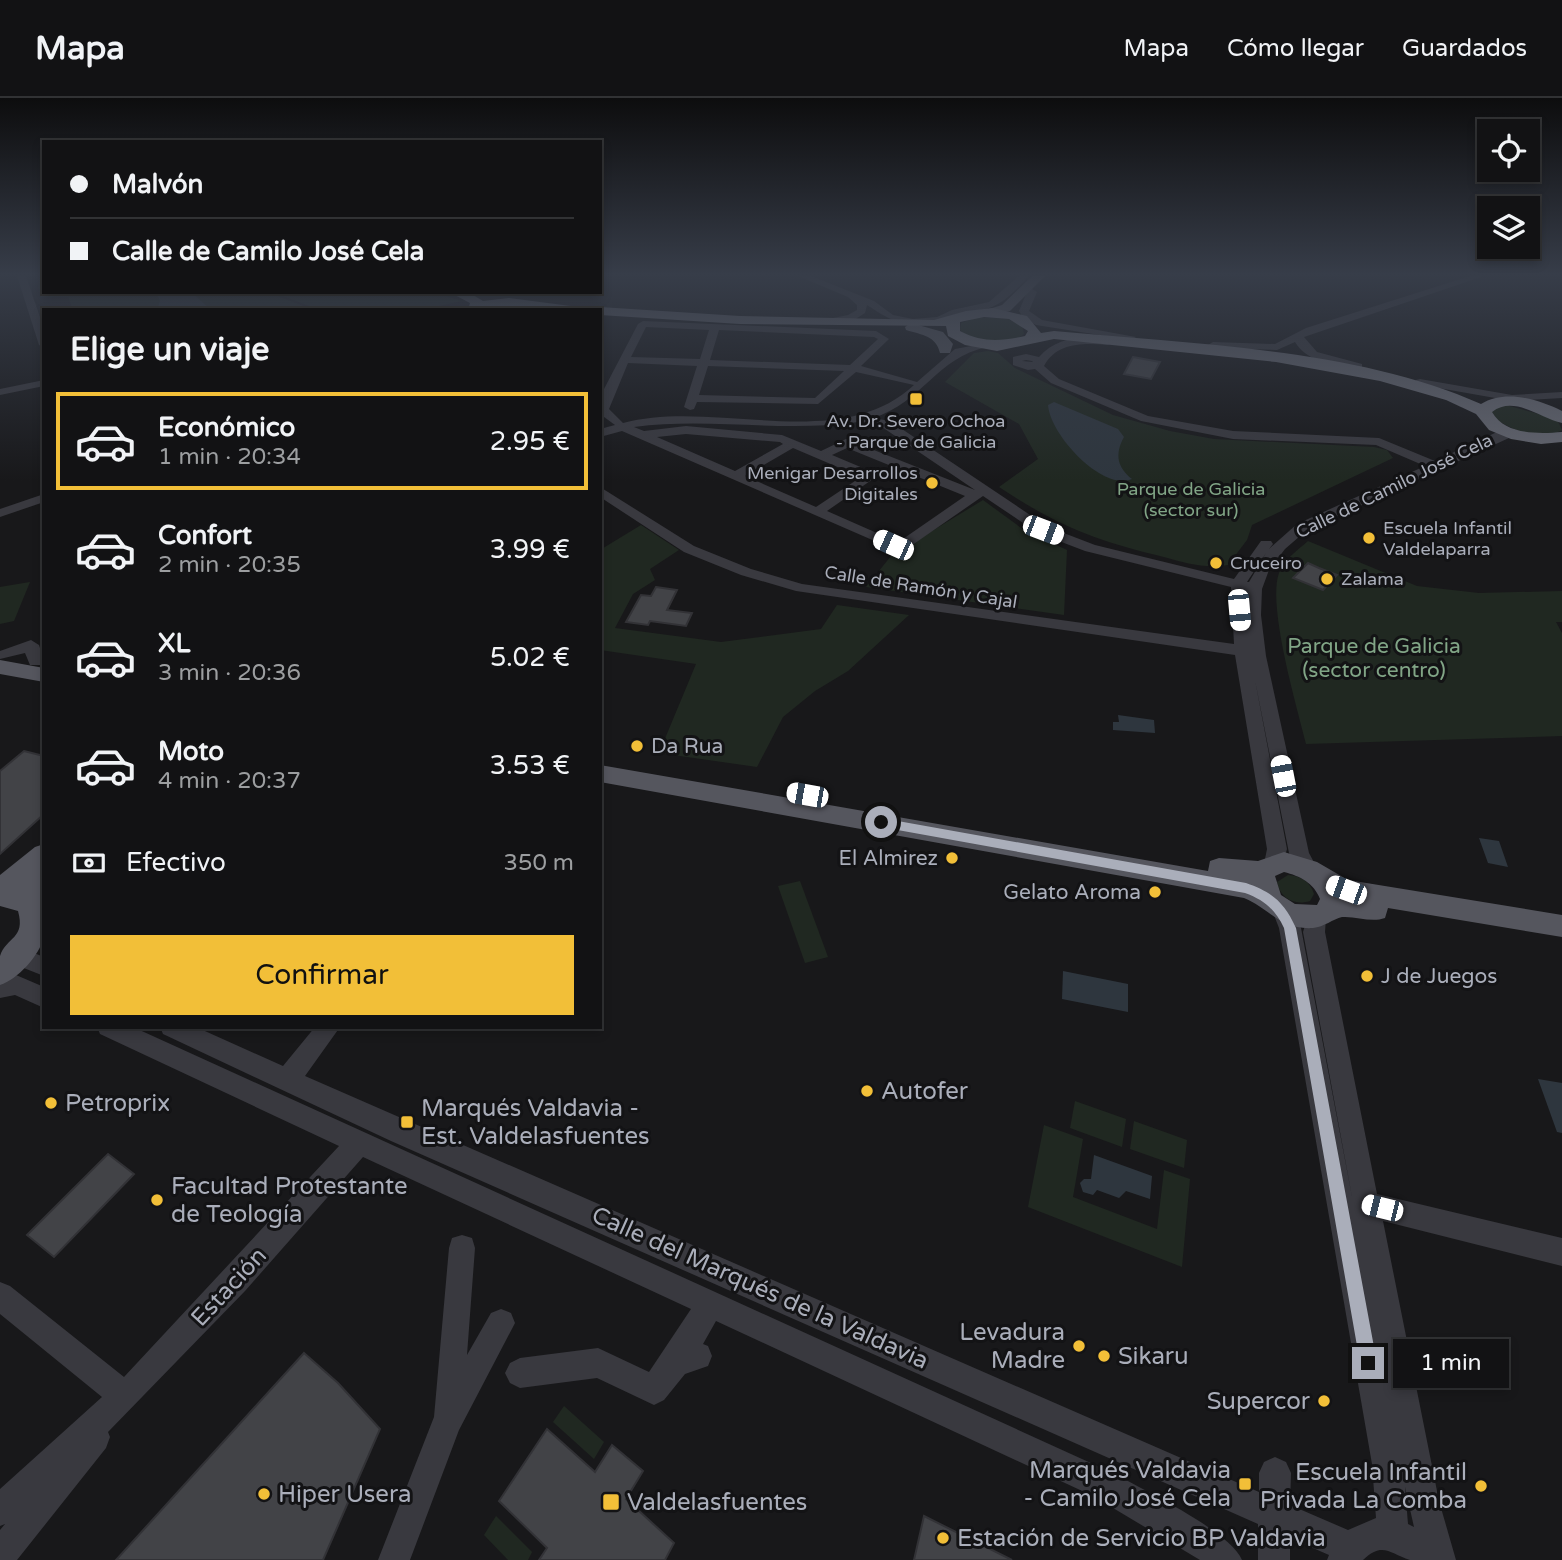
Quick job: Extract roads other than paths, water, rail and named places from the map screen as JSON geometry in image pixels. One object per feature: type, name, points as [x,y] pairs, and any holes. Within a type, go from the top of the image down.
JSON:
[{"type":"highway","points":[[983,345],[1013,344]]},
{"type":"highway","points":[[1157,344],[1232,351],[1323,364],[1382,377],[1489,407],[1561,407]]},
{"type":"highway","points":[[1205,344],[1358,366],[1420,382],[1489,407]]},
{"type":"highway","points":[[1489,407],[1494,425],[1514,433],[1559,439]]},
{"type":"main road","points":[[945,350],[946,344]]},
{"type":"main road","points":[[945,350],[950,344]]},
{"type":"main road","points":[[1,659],[39,661]]},
{"type":"main road","points":[[602,759],[1243,872],[1271,885],[1305,918],[1320,894],[1346,890],[1562,926]]},
{"type":"main road","points":[[602,773],[1246,888],[1271,885]]},
{"type":"main road","points":[[0,893],[42,856]]},
{"type":"main road","points":[[1271,885],[1284,862],[1320,894],[1350,906],[1562,943]]},
{"type":"main road","points":[[27,902],[42,880]]},
{"type":"main road","points":[[0,893],[27,902],[34,913],[34,928],[9,964]]},
{"type":"street","points":[[632,344],[603,410],[618,424],[817,512],[899,546],[979,492]]},
{"type":"street","points":[[689,411],[709,344]]},
{"type":"street","points":[[691,398],[818,401],[879,344]]},
{"type":"street","points":[[1060,344],[1049,351],[1039,364],[1055,381],[1127,413],[1163,423],[1233,435],[1379,442],[1430,463]]},
{"type":"street","points":[[1141,344],[1232,351]]},
{"type":"street","points":[[1213,345],[1270,348],[1284,344]]},
{"type":"street","points":[[1301,344],[1310,352],[1358,366]]},
{"type":"street","points":[[602,426],[687,416],[786,423],[822,423],[858,418],[886,409],[907,397],[953,351],[983,345]]},
{"type":"street","points":[[602,432],[618,424],[689,411],[796,419],[832,417],[884,403],[912,382],[945,350]]},
{"type":"street","points":[[624,360],[854,368],[912,382]]},
{"type":"street","points":[[1420,382],[1561,407]]},
{"type":"street","points":[[0,392],[42,385]]},
{"type":"street","points":[[886,409],[886,424]]},
{"type":"street","points":[[858,418],[886,424],[979,492],[1043,530],[1090,548],[1247,587]]},
{"type":"street","points":[[786,423],[786,441]]},
{"type":"street","name":"Calle de Camilo José Cela","points":[[1393,1534],[1387,1464],[1290,928],[1271,885],[1277,849],[1250,652],[1253,613],[1247,587],[1283,541],[1302,527],[1491,431],[1494,425]]},
{"type":"street","points":[[643,435],[686,430],[786,441],[871,476]]},
{"type":"street","points":[[713,432],[768,456]]},
{"type":"street","name":"Calle de Camilo José Cela","points":[[1430,463],[1501,435],[1514,433]]},
{"type":"street","points":[[735,476],[768,456],[786,441]]},
{"type":"street","points":[[821,456],[846,443],[979,492]]},
{"type":"street","points":[[817,512],[917,445]]},
{"type":"street","name":"Calle de Ramón y Cajal","points":[[602,492],[689,549],[746,572],[802,588],[1250,652]]},
{"type":"street","points":[[0,513],[42,499]]},
{"type":"street","points":[[1,659],[39,661],[42,642]]},
{"type":"street","name":"Calle de Camilo José Cela","points":[[1250,652],[1299,852],[1320,894],[1314,932],[1423,1502],[1438,1560]]},
{"type":"street","points":[[9,964],[42,967]]},
{"type":"street","points":[[0,988],[16,985],[42,997]]},
{"type":"street","name":"Calle del Marqués de la Valdavia","points":[[112,1029],[1104,1485],[1207,1545],[1226,1560]]},
{"type":"street","name":"Calle del Marqués de la Valdavia","points":[[175,1029],[286,1081],[1276,1515],[1346,1554]]},
{"type":"street","points":[[286,1081],[327,1029]]},
{"type":"street","name":"Estación","points":[[0,1556],[125,1397],[235,1281],[359,1143]]},
{"type":"street","points":[[1365,1204],[1562,1252]]},
{"type":"street","points":[[447,1422],[462,1248]]},
{"type":"street","points":[[0,1296],[125,1397],[0,1510]]},
{"type":"street","points":[[520,1373],[598,1363],[654,1390],[687,1359],[710,1304]]},
{"type":"street","points":[[394,1560],[447,1422],[501,1322]]},
{"type":"street","points":[[1273,1560],[1275,1473]]},
{"type":"street","points":[[1346,1554],[1369,1536],[1393,1534],[1438,1560]]},
{"type":"place","name":"Av. Dr. Severo Ochoa - Parque de Galicia","points":[[916,399]]},
{"type":"place","name":"Menigar Desarrollos Digitales","points":[[932,483]]},
{"type":"place","name":"Escuela Infantil Valdelaparra","points":[[1369,538]]},
{"type":"place","name":"Cruceiro","points":[[1216,563]]},
{"type":"place","name":"Zalama","points":[[1327,579]]},
{"type":"place","name":"Da Rua","points":[[637,746]]},
{"type":"place","name":"El Almirez","points":[[952,858]]},
{"type":"place","name":"Gelato Aroma","points":[[1155,892]]},
{"type":"place","name":"J de Juegos","points":[[1367,976]]},
{"type":"place","name":"Autofer","points":[[867,1091]]},
{"type":"place","name":"Petroprix","points":[[51,1103]]},
{"type":"place","name":"Marqués Valdavia - Est. Valdelasfuentes","points":[[407,1122]]},
{"type":"place","name":"Facultad Protestante de Teología","points":[[157,1200]]},
{"type":"place","name":"Levadura Madre","points":[[1079,1346]]},
{"type":"place","name":"Sikaru","points":[[1104,1356]]},
{"type":"place","name":"Supercor","points":[[1324,1401]]},
{"type":"place","name":"Marqués Valdavia - Camilo José Cela","points":[[1245,1484]]},
{"type":"place","name":"Escuela Infantil Privada La Comba","points":[[1481,1486]]},
{"type":"place","name":"Hiper Usera","points":[[264,1494]]},
{"type":"place","name":"Valdelasfuentes","points":[[611,1502]]},
{"type":"place","name":"Estación de Servicio BP Valdavia","points":[[943,1538]]},
{"type":"park label","name":"Parque de Galicia (sector sur)","points":[[1191,499]]},
{"type":"park label","name":"Parque de Galicia (sector centro)","points":[[1374,658]]}]
